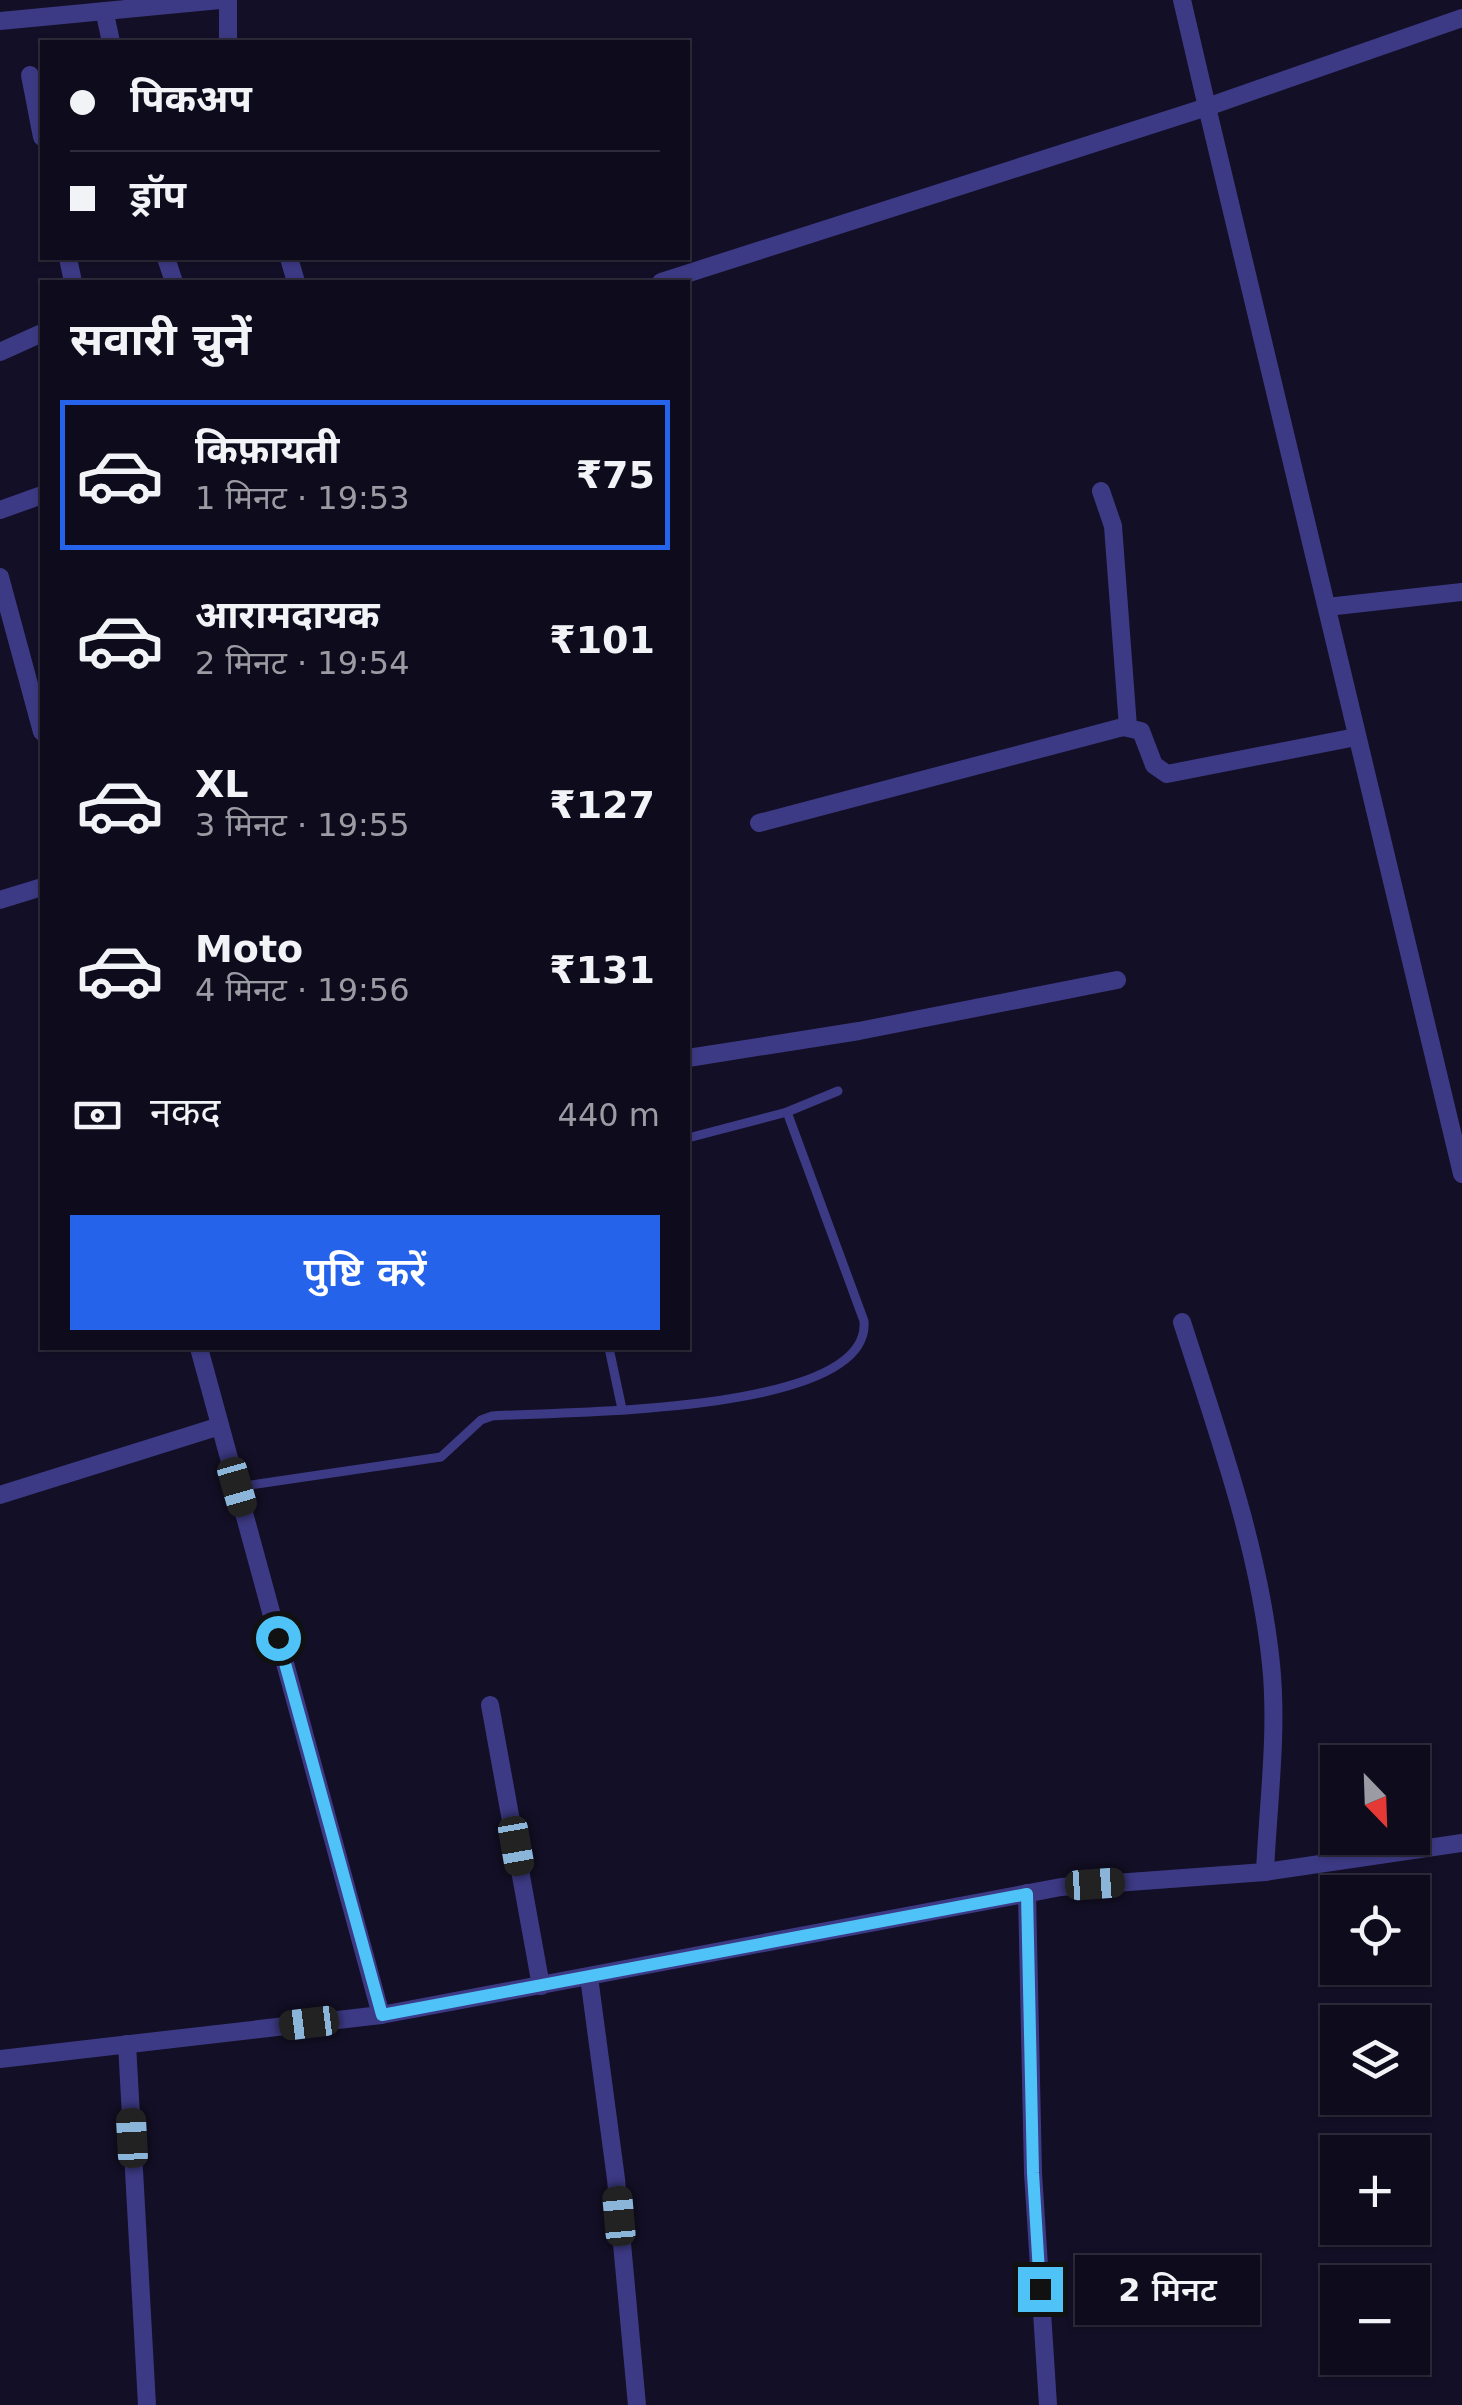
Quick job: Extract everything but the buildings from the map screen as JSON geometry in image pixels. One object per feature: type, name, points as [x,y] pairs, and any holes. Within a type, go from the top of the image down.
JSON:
[{"type":"street","points":[[0,21],[105,14],[220,0]]},
{"type":"street","points":[[228,0],[228,40]]},
{"type":"street","points":[[1182,0],[1462,1174]]},
{"type":"street","points":[[105,14],[111,40]]},
{"type":"street","points":[[667,280],[1208,107],[1462,18]]},
{"type":"street","points":[[30,75],[40,127]]},
{"type":"street","points":[[0,352],[40,335]]},
{"type":"street","points":[[1101,491],[1113,526],[1128,727]]},
{"type":"street","points":[[0,510],[40,495]]},
{"type":"street","points":[[0,578],[35,678],[40,717]]},
{"type":"street","points":[[1327,607],[1462,592]]},
{"type":"street","points":[[758,823],[1128,727],[1140,732],[1154,766],[1168,774],[1356,737]]},
{"type":"street","points":[[0,900],[40,888]]},
{"type":"street","points":[[690,1058],[859,1031],[1117,980]]},
{"type":"street","points":[[1182,1322],[1234,1484],[1265,1616],[1272,1690],[1265,1872]]},
{"type":"street","points":[[199,1350],[382,2015]]},
{"type":"street","points":[[0,1496],[220,1426]]},
{"type":"street","points":[[490,1705],[541,1986]]},
{"type":"street","points":[[0,2059],[382,2015],[1061,1887],[1265,1872],[1462,1842]]},
{"type":"street","points":[[1027,1894],[1033,2173],[1048,2405]]},
{"type":"street","points":[[589,1978],[616,2178],[637,2405]]},
{"type":"street","points":[[128,2044],[147,2405]]},
{"type":"lane","points":[[690,1137],[787,1112],[838,1092]]},
{"type":"lane","points":[[237,1487],[441,1457],[481,1420],[492,1416],[744,1398],[839,1367],[857,1350],[865,1334],[864,1321],[787,1112]]},
{"type":"lane","points":[[610,1350],[622,1409]]},
{"type":"route","points":[[278,1638],[382,2015],[1027,1894],[1033,2173],[1040,2289]]}]
